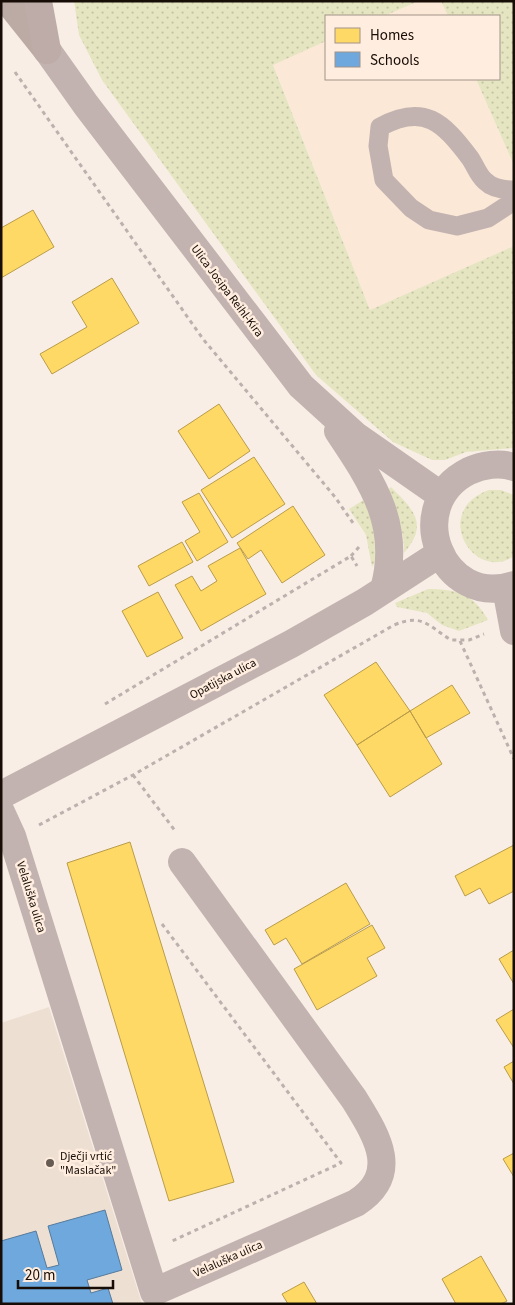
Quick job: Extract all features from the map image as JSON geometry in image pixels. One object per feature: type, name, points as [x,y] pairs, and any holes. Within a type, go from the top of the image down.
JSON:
[{"type":"highway","points":[[38,1],[47,50]]},
{"type":"main road","points":[[8,1],[47,50]]},
{"type":"street","name":"Ulica Josipa Reihl-Kira","points":[[47,50],[274,354],[300,386],[356,436],[442,496]]},
{"type":"street","points":[[324,409],[363,468],[376,492],[385,516],[391,554],[379,592]]},
{"type":"street","points":[[513,627],[510,587],[490,589],[467,581],[448,567],[440,554],[434,537],[434,520],[442,496],[460,476],[475,468],[492,464],[514,467]]},
{"type":"street","name":"Opatijska ulica","points":[[1,795],[291,644],[440,554]]},
{"type":"street","name":"Velaluška ulica","points":[[6,824],[156,1298],[356,1203],[372,1193],[382,1175],[381,1153],[373,1129],[354,1099],[182,862]]},
{"type":"lane","points":[[514,190],[502,190],[485,181],[448,132],[428,117],[400,117],[380,127],[378,146],[384,180],[411,208],[429,220],[457,226],[488,218],[514,201]]},
{"type":"path","points":[[15,72],[203,339],[335,497],[354,526]]},
{"type":"path","points":[[104,705],[351,556],[360,545],[360,539]]},
{"type":"path","points":[[351,556],[379,592],[394,625]]},
{"type":"path","points":[[6,824],[46,822],[394,625],[406,620],[418,620],[433,626],[451,640],[460,641],[513,627]]},
{"type":"path","points":[[460,641],[514,759]]},
{"type":"path","points":[[133,774],[186,845],[182,862]]},
{"type":"path","points":[[162,924],[342,1163],[169,1242]]},
{"type":"shaded area","points":[[419,1],[441,1],[448,15],[386,15]]},
{"type":"shaded area","points":[[325,41],[325,80],[476,80],[514,165],[514,246],[370,310],[273,64]]},
{"type":"shaded area","name":"Dječji vrtić \"Maslačak\"","points":[[49,1007],[142,1304],[1,1304],[1,1023]]},
{"type":"green space","points":[[74,1],[419,1],[386,15],[325,15],[325,41],[273,65],[370,310],[514,246],[514,448],[466,452],[445,460],[432,460],[393,442],[316,375],[102,80],[79,35]]},
{"type":"green space","points":[[441,1],[514,1],[514,165],[476,80],[500,80],[500,15],[448,15]]},
{"type":"green space","points":[[391,487],[412,510],[416,518],[416,534],[404,553],[403,536],[399,521],[385,492]]},
{"type":"green space","points":[[489,490],[501,490],[514,495],[514,556],[499,562],[485,560],[473,553],[464,541],[460,527],[462,513],[471,500]]},
{"type":"green space","points":[[365,499],[377,520],[379,555],[372,567],[366,535],[349,509]]},
{"type":"green space","points":[[428,589],[448,590],[464,595],[477,604],[488,620],[459,631],[442,625],[427,613],[397,607],[395,603]]},
{"type":"building: Homes","points":[[33,210],[54,247],[1,278],[1,228]]},
{"type":"building: Homes","points":[[112,278],[139,323],[52,374],[40,354],[87,327],[72,302]]},
{"type":"building: Homes","points":[[219,404],[250,451],[209,479],[178,431]]},
{"type":"building: Homes","points":[[254,457],[285,504],[232,538],[201,490]]},
{"type":"building: Homes","points":[[199,493],[228,542],[197,561],[185,541],[200,532],[182,502]]},
{"type":"building: Homes","points":[[293,506],[325,555],[282,583],[261,550],[248,559],[237,543]]},
{"type":"building: Homes","points":[[182,542],[193,562],[149,586],[138,566]]},
{"type":"building: Homes","points":[[240,548],[266,594],[201,631],[175,585],[192,576],[201,591],[217,581],[208,566]]},
{"type":"building: Homes","points":[[158,592],[183,638],[147,657],[122,611]]},
{"type":"building: Homes","points":[[376,662],[410,711],[357,745],[324,695]]},
{"type":"building: Homes","points":[[452,685],[470,713],[426,738],[410,711]]},
{"type":"building: Homes","points":[[410,711],[442,764],[390,797],[357,745]]},
{"type":"building: Homes","points":[[130,842],[234,1182],[169,1201],[67,863]]},
{"type":"building: Homes","points":[[514,845],[514,891],[489,904],[480,888],[465,896],[455,876]]},
{"type":"building: Homes","points":[[346,883],[370,924],[302,964],[286,938],[274,945],[265,930]]},
{"type":"building: Homes","points":[[372,925],[385,948],[367,958],[377,976],[317,1010],[294,969]]},
{"type":"building: Homes","points":[[514,950],[514,984],[499,959]]},
{"type":"building: Homes","points":[[514,1009],[514,1048],[496,1020]]},
{"type":"building: Homes","points":[[514,1061],[514,1084],[504,1067]]},
{"type":"building: Homes","points":[[514,1153],[514,1177],[503,1159]]},
{"type":"building: Homes","points":[[481,1256],[507,1301],[501,1304],[456,1304],[442,1279]]},
{"type":"building: Homes","points":[[304,1282],[317,1304],[288,1304],[282,1294]]},
{"type":"building: Schools","points":[[105,1210],[122,1270],[87,1280],[91,1293],[108,1288],[113,1304],[1,1304],[1,1241],[36,1231],[47,1268],[59,1265],[48,1226]]},
{"type":"place","name":"Dječji vrtić \"Maslačak\"","points":[[50,1163]]}]
